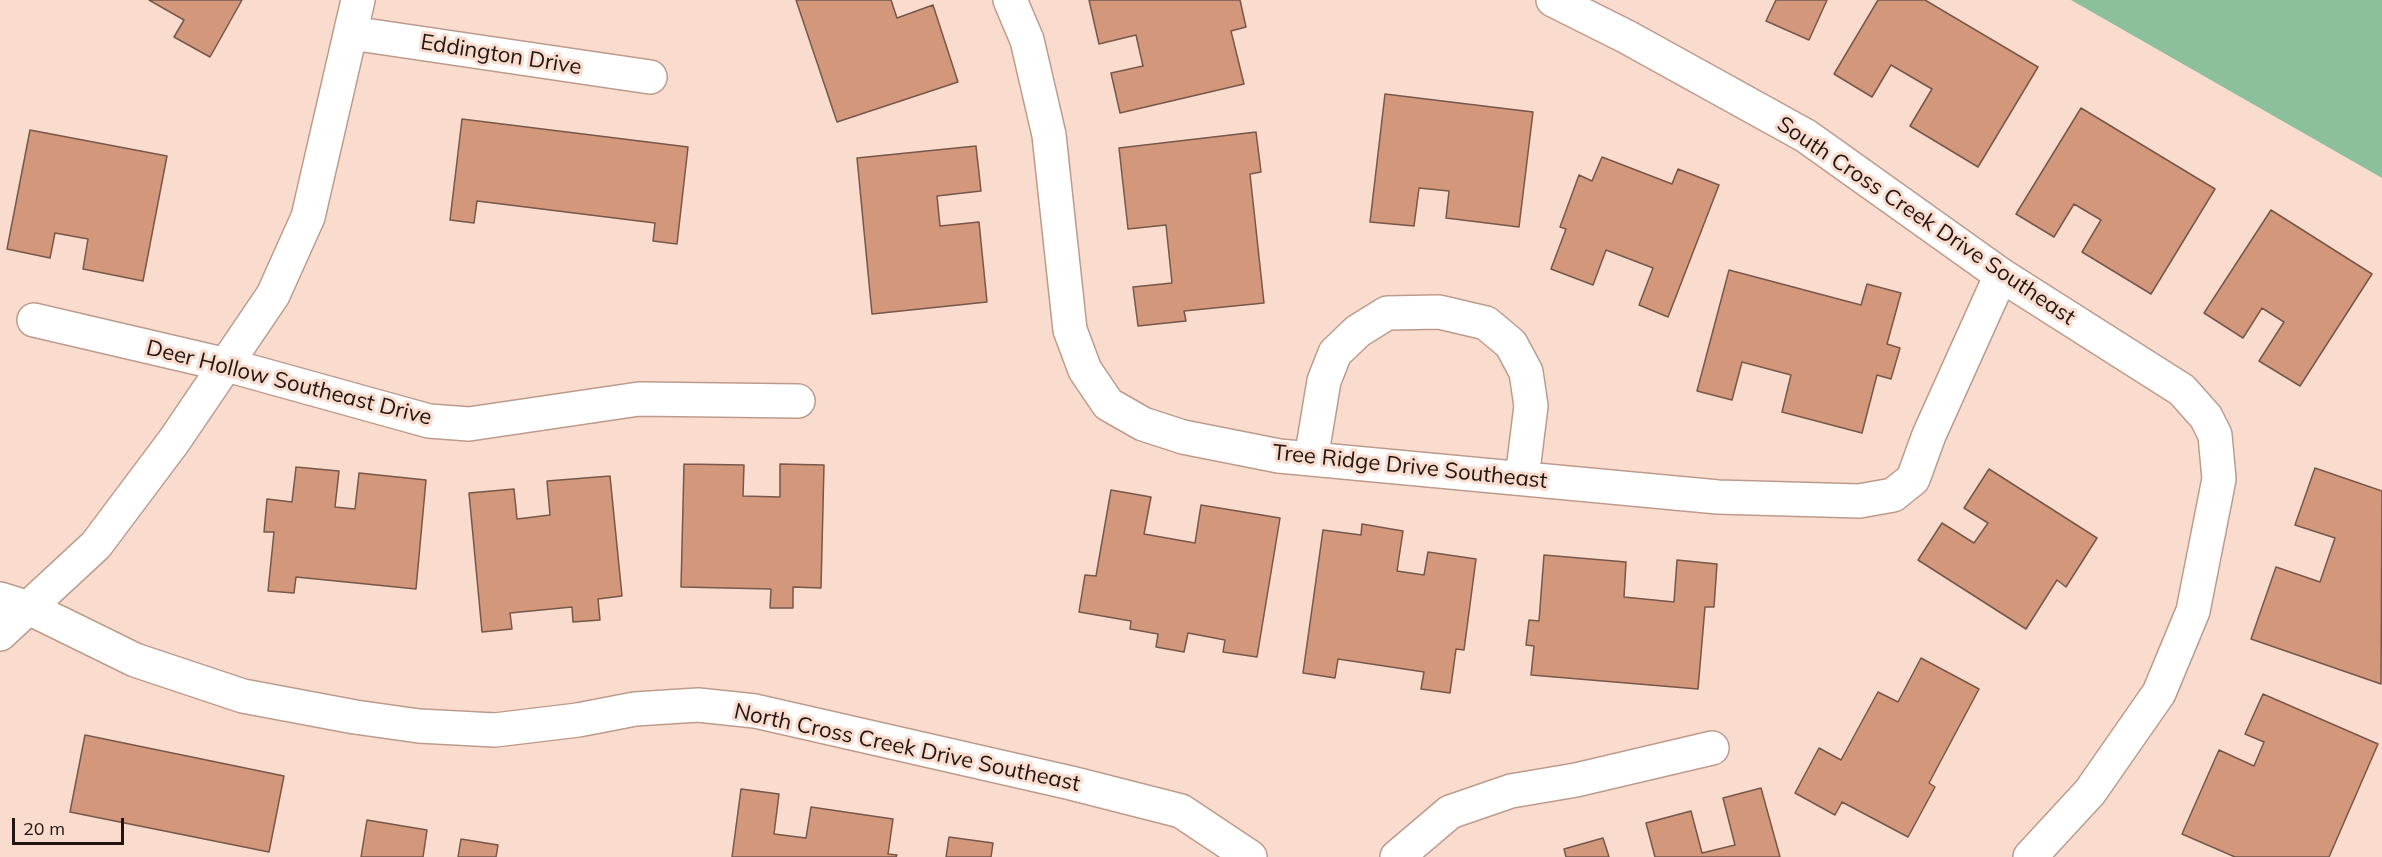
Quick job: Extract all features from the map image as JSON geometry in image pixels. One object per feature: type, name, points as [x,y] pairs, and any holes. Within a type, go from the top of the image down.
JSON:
[{"type":"street","points":[[0,634],[15,603],[96,545],[226,365],[273,295],[308,217],[358,0]]},
{"type":"street","name":"Tree Ridge Drive Southeast","points":[[1010,0],[1027,40],[1049,135],[1070,330],[1085,370],[1108,404],[1143,424],[1183,438],[1279,456],[1718,497],[1859,501],[1893,495],[1913,479],[1929,435],[2001,275]]},
{"type":"street","name":"South Cross Creek Drive Southeast","points":[[1553,0],[1627,37],[1806,136],[2001,275],[2182,390],[2206,417],[2214,435],[2219,479],[2193,611],[2159,693],[2090,792],[2030,857]]},
{"type":"street","name":"Eddington Drive","points":[[351,33],[650,77]]},
{"type":"street","points":[[1311,459],[1324,381],[1335,353],[1358,331],[1387,313],[1439,312],[1486,323],[1511,344],[1527,372],[1532,406],[1522,478]]},
{"type":"street","name":"Deer Hollow Southeast Drive","points":[[34,320],[226,365],[429,421],[469,424],[639,399],[798,401]]},
{"type":"street","name":"North Cross Creek Drive Southeast","points":[[15,603],[135,660],[243,696],[355,717],[419,726],[495,730],[578,720],[635,709],[698,705],[755,711],[804,720],[1181,811],[1250,857]]},
{"type":"street","points":[[1397,857],[1450,812],[1511,791],[1576,780],[1712,748]]},
{"type":"green space","points":[[2071,0],[2382,0],[2382,178]]},
{"type":"building","points":[[149,0],[242,0],[210,57],[174,37],[184,20]]},
{"type":"building","points":[[796,0],[891,0],[897,18],[933,5],[958,82],[837,122]]},
{"type":"building","points":[[1089,0],[1240,0],[1246,27],[1231,31],[1244,84],[1120,113],[1111,73],[1143,66],[1136,35],[1099,44]]},
{"type":"building","points":[[1776,0],[1827,0],[1809,40],[1766,21]]},
{"type":"building","points":[[1878,0],[1925,0],[2038,67],[1978,167],[1910,126],[1932,89],[1891,65],[1872,97],[1834,74]]},
{"type":"building","points":[[1385,94],[1533,112],[1519,227],[1446,218],[1449,191],[1419,188],[1414,226],[1370,222]]},
{"type":"building","points":[[2081,108],[2215,189],[2151,294],[2082,252],[2101,220],[2074,204],[2054,237],[2016,214]]},
{"type":"building","points":[[462,119],[688,147],[677,244],[653,241],[655,223],[477,201],[474,223],[450,220]]},
{"type":"building","points":[[30,130],[167,156],[143,281],[83,269],[88,239],[55,233],[50,258],[7,249]]},
{"type":"building","points":[[1256,132],[1261,172],[1250,174],[1264,303],[1184,311],[1186,321],[1138,326],[1133,287],[1172,283],[1166,225],[1128,229],[1119,148]]},
{"type":"building","points":[[976,146],[981,191],[937,196],[940,226],[979,222],[987,302],[872,314],[857,158]]},
{"type":"building","points":[[1602,157],[1672,184],[1678,169],[1719,185],[1668,317],[1639,305],[1653,268],[1606,250],[1593,285],[1551,269],[1566,229],[1560,227],[1579,175],[1592,181]]},
{"type":"building","points":[[2271,210],[2372,274],[2300,386],[2259,361],[2284,322],[2262,308],[2243,338],[2204,313]]},
{"type":"building","points":[[1729,270],[1861,305],[1867,284],[1901,293],[1887,344],[1900,348],[1891,379],[1877,375],[1862,433],[1782,412],[1791,375],[1742,362],[1732,400],[1697,391]]},
{"type":"building","points":[[684,464],[744,465],[743,496],[780,497],[780,464],[824,465],[821,588],[793,587],[793,608],[770,608],[771,589],[681,587]]},
{"type":"building","points":[[296,467],[339,471],[335,507],[355,509],[359,473],[426,480],[416,589],[296,577],[294,593],[268,591],[274,532],[264,532],[267,499],[292,502]]},
{"type":"building","points":[[2315,468],[2382,491],[2381,684],[2251,639],[2276,567],[2320,582],[2335,538],[2295,525]]},
{"type":"building","points":[[1989,469],[2097,538],[2066,587],[2057,580],[2026,629],[1918,560],[1942,523],[1974,543],[1988,523],[1964,508]]},
{"type":"building","points":[[610,476],[622,596],[598,599],[600,620],[573,622],[572,607],[510,613],[512,629],[482,632],[469,493],[514,489],[517,519],[550,515],[547,481]]},
{"type":"building","points":[[1111,490],[1151,497],[1144,534],[1195,543],[1201,505],[1280,518],[1257,657],[1223,652],[1225,640],[1188,633],[1184,652],[1156,647],[1158,634],[1130,629],[1131,621],[1079,612],[1085,575],[1096,576]]},
{"type":"building","points":[[1362,524],[1403,531],[1397,571],[1424,575],[1428,552],[1476,559],[1464,650],[1456,649],[1450,693],[1421,689],[1424,672],[1338,659],[1335,678],[1303,673],[1323,530],[1361,535]]},
{"type":"building","points":[[1544,555],[1626,562],[1624,597],[1674,602],[1677,560],[1717,564],[1714,607],[1705,607],[1698,689],[1531,675],[1534,646],[1526,645],[1529,620],[1539,621]]},
{"type":"building","points":[[1921,658],[1979,689],[1929,783],[1935,787],[1908,837],[1842,802],[1835,815],[1795,793],[1819,748],[1841,760],[1878,692],[1898,702]]},
{"type":"building","points":[[2263,694],[2378,744],[2329,857],[2235,857],[2182,834],[2219,750],[2254,766],[2264,742],[2245,734]]},
{"type":"building","points":[[85,735],[284,776],[269,852],[70,812]]},
{"type":"building","points":[[1761,788],[1780,857],[1655,857],[1646,823],[1691,811],[1702,853],[1735,845],[1723,798]]},
{"type":"building","points":[[741,789],[779,794],[774,834],[806,838],[811,807],[893,819],[888,854],[897,855],[896,857],[732,857]]},
{"type":"building","points":[[367,820],[427,830],[423,857],[361,857]]},
{"type":"building","points":[[949,837],[993,843],[991,857],[946,857]]},
{"type":"building","points":[[1603,838],[1609,857],[1566,857],[1564,849]]},
{"type":"building","points":[[461,839],[498,845],[496,857],[458,857]]}]
